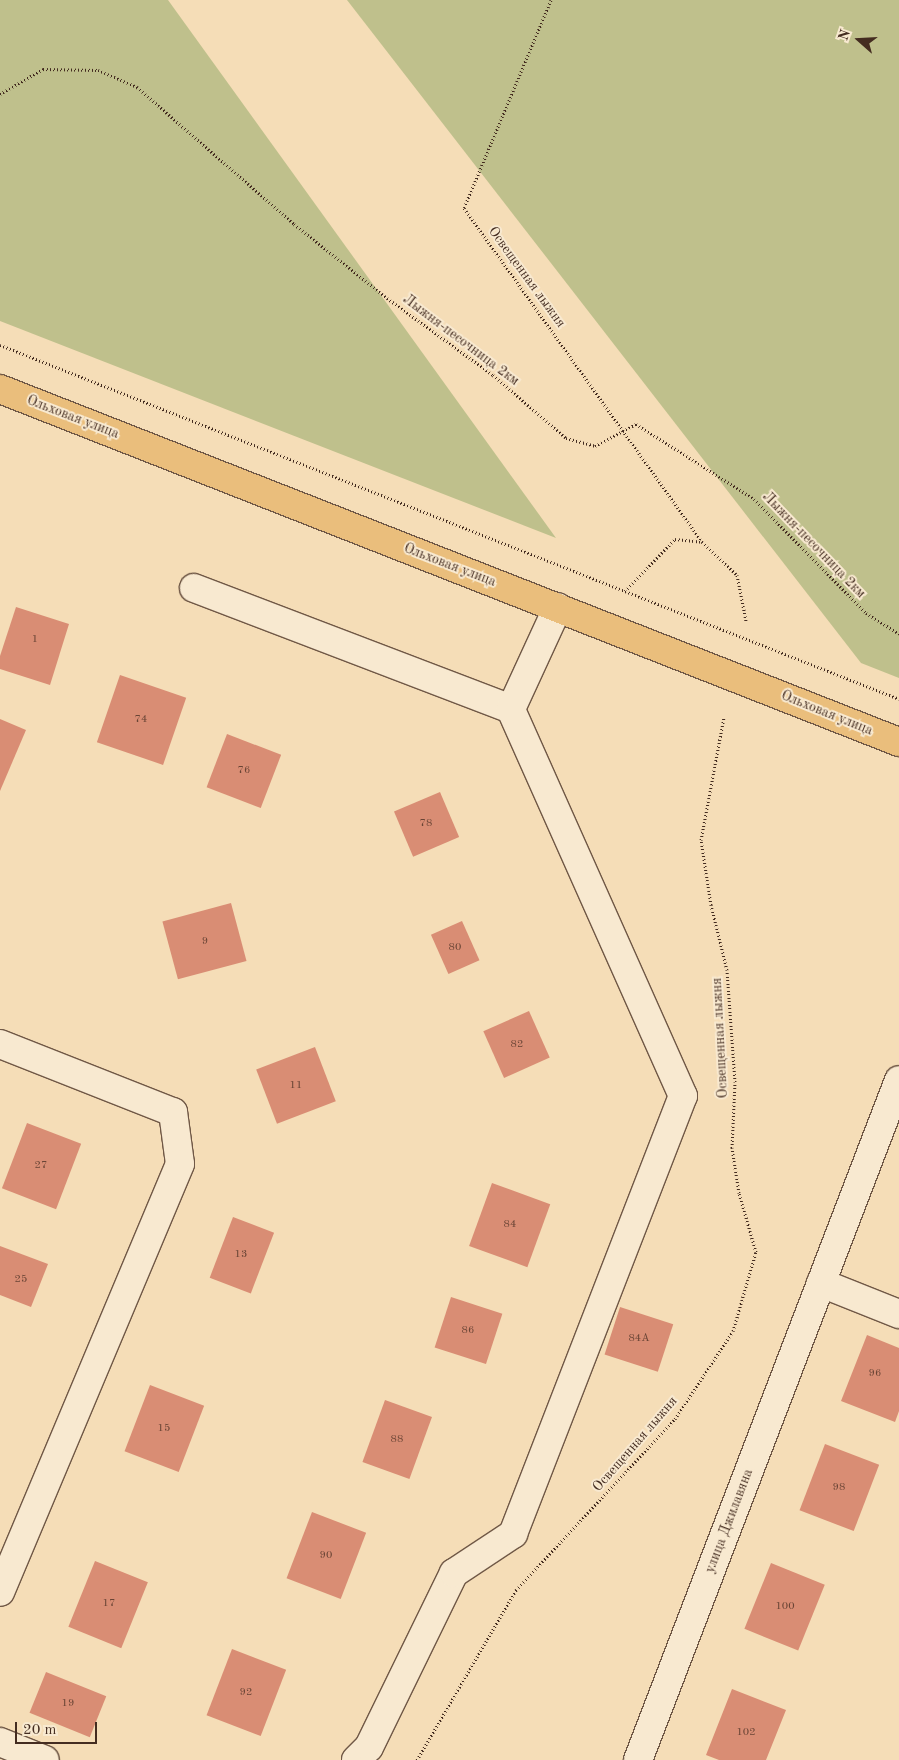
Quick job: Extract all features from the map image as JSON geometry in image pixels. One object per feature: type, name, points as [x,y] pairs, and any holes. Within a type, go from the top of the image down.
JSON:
[{"type":"main road","name":"Ольховая улица","points":[[0,389],[899,742]]},
{"type":"street","points":[[194,588],[511,709],[683,1096],[513,1534],[454,1573],[369,1747],[356,1760]]},
{"type":"street","points":[[511,709],[558,607]]},
{"type":"street","points":[[0,1044],[173,1112],[180,1164],[0,1592]]},
{"type":"street","name":"улица Джилавяна","points":[[638,1760],[899,1080]]},
{"type":"street","points":[[821,1283],[899,1314]]},
{"type":"street","points":[[0,1742],[45,1760]]},
{"type":"path","name":"Освещенная лыжня","points":[[551,0],[464,208],[702,542],[736,575],[746,621]]},
{"type":"path","name":"Лыжня-песочница 2км","points":[[0,94],[43,69],[98,70],[137,87],[294,224],[387,298],[493,375],[566,438],[595,446],[636,424],[754,499],[866,613],[899,634]]},
{"type":"path","points":[[0,345],[899,699]]},
{"type":"path","points":[[625,590],[675,539],[702,542]]},
{"type":"path","name":"Освещенная лыжня","points":[[417,1760],[516,1590],[675,1419],[736,1322],[756,1252],[739,1193],[732,1148],[735,1082],[728,970],[711,904],[701,840],[724,717]]},
{"type":"green space","points":[[0,0],[168,0],[556,538],[0,321]]},
{"type":"green space","points":[[347,0],[899,0],[899,678],[861,663]]},
{"type":"building","points":[[16,607],[69,624],[50,685],[0,669],[0,656]]},
{"type":"building","points":[[120,675],[186,698],[163,765],[97,742]]},
{"type":"building","points":[[0,719],[26,730],[0,791]]},
{"type":"building","points":[[227,734],[281,755],[261,808],[207,787]]},
{"type":"building","points":[[440,792],[459,837],[413,857],[394,812]]},
{"type":"building","points":[[231,903],[247,961],[178,979],[162,921]]},
{"type":"building","points":[[462,921],[479,960],[448,974],[431,935]]},
{"type":"building","points":[[529,1011],[550,1058],[504,1078],[483,1031]]},
{"type":"building","points":[[315,1047],[336,1101],[277,1124],[256,1070]]},
{"type":"building","points":[[27,1123],[81,1144],[56,1209],[2,1188]]},
{"type":"building","points":[[492,1183],[550,1204],[527,1267],[469,1246]]},
{"type":"building","points":[[233,1217],[274,1233],[251,1293],[210,1278]]},
{"type":"building","points":[[0,1246],[48,1264],[31,1307],[0,1295]]},
{"type":"building","points":[[451,1297],[502,1314],[486,1364],[435,1347]]},
{"type":"building","points":[[620,1307],[673,1324],[658,1372],[605,1355]]},
{"type":"building","points":[[867,1335],[899,1348],[899,1411],[895,1422],[841,1401]]},
{"type":"building","points":[[150,1385],[204,1406],[179,1472],[125,1451]]},
{"type":"building","points":[[385,1400],[432,1417],[409,1479],[362,1462]]},
{"type":"building","points":[[825,1444],[879,1465],[854,1531],[800,1510]]},
{"type":"building","points":[[312,1512],[366,1533],[341,1599],[287,1578]]},
{"type":"building","points":[[95,1561],[148,1582],[121,1648],[68,1627]]},
{"type":"building","points":[[771,1563],[825,1585],[798,1651],[744,1629]]},
{"type":"building","points":[[232,1649],[286,1670],[261,1736],[207,1715]]},
{"type":"building","points":[[46,1672],[106,1696],[90,1737],[30,1713]]},
{"type":"building","points":[[732,1689],[786,1710],[766,1760],[719,1760],[706,1755]]}]
